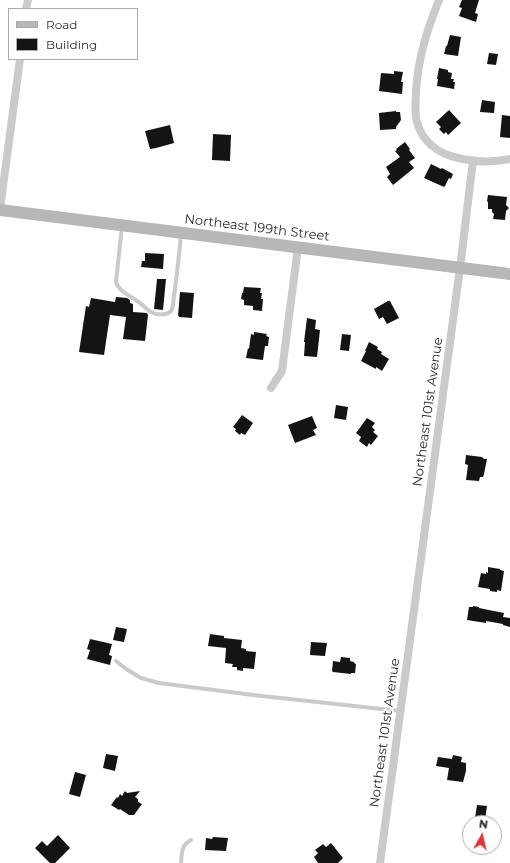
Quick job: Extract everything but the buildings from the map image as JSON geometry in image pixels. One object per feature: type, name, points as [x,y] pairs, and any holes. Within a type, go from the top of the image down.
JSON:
[{"type":"main road","name":"Northeast 199th Street","points":[[0,210],[510,274]]},
{"type":"street","points":[[439,0],[427,32],[418,66],[415,110],[421,133],[433,147],[453,157],[473,161],[489,162],[510,159]]},
{"type":"street","points":[[0,210],[20,60]]},
{"type":"street","name":"Northeast 101st Avenue","points":[[380,863],[473,161]]},
{"type":"street","points":[[271,388],[282,371],[298,247]]},
{"type":"lane","points":[[122,225],[116,282],[117,285],[151,312],[161,314],[167,314],[173,306],[182,233]]},
{"type":"lane","points":[[116,661],[141,678],[158,683],[363,708],[400,711]]},
{"type":"lane","points":[[181,863],[183,847],[191,840]]}]
